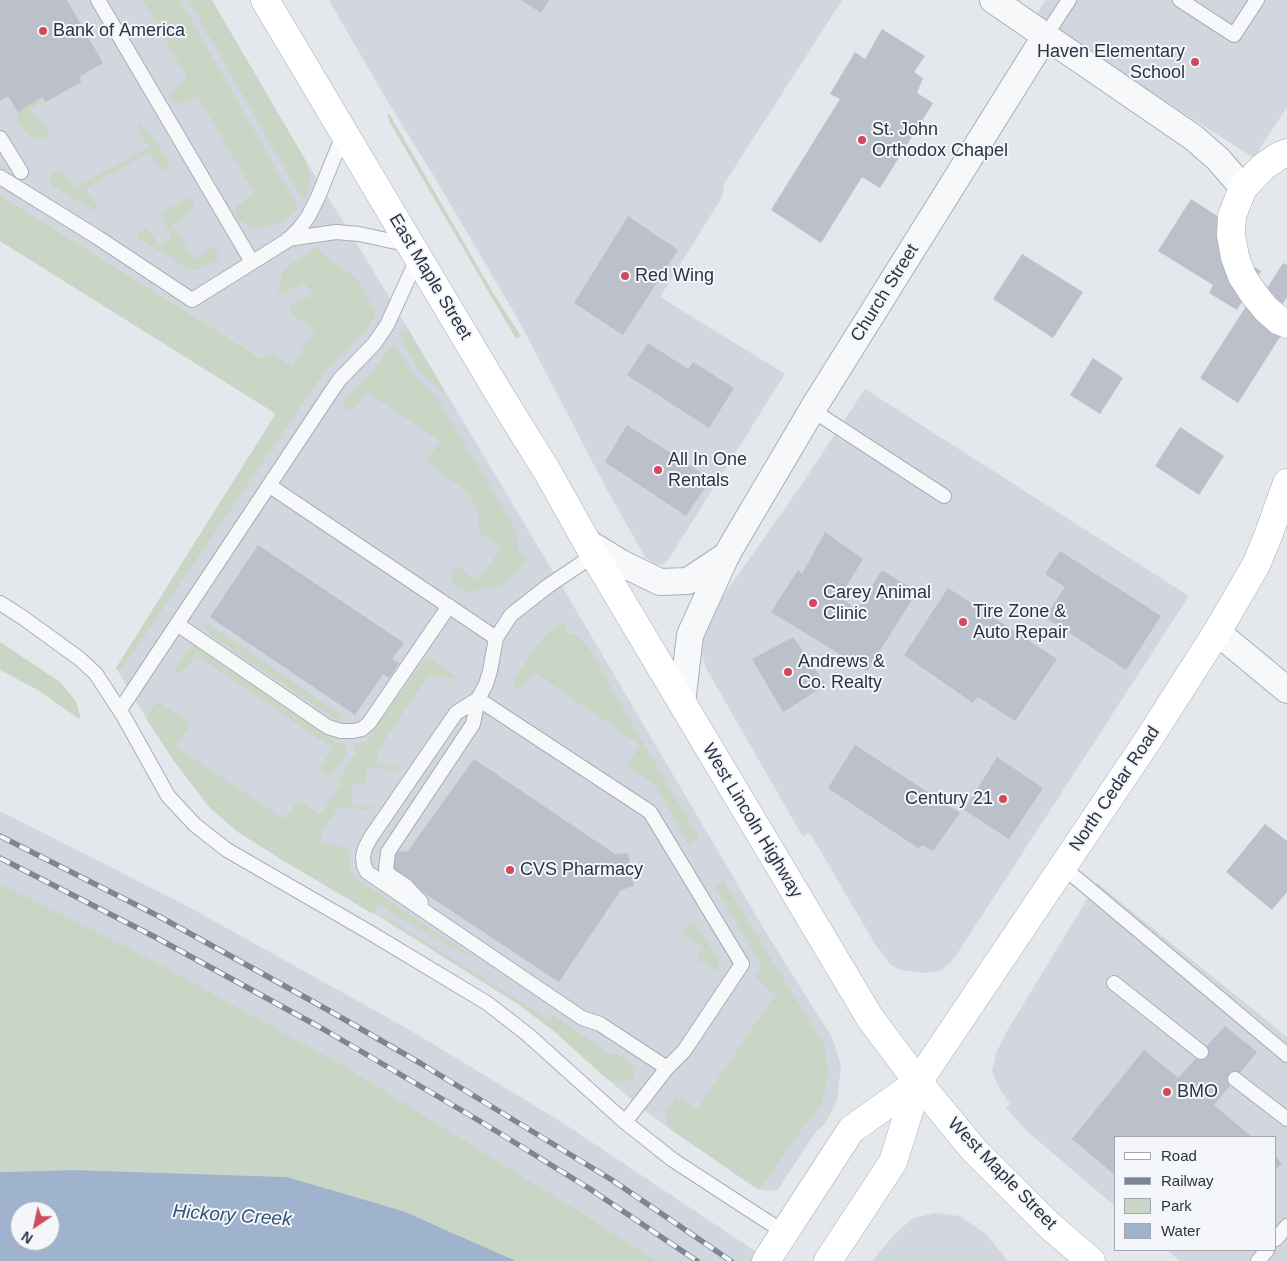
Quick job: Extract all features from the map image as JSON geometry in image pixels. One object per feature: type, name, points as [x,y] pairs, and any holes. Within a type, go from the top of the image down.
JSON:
[{"type":"main road","name":"East Maple Street","points":[[265,0],[547,471],[591,548]]},
{"type":"main road","points":[[1284,149],[1243,188],[1232,216],[1231,235],[1235,257],[1242,276],[1253,294],[1285,328]]},
{"type":"main road","name":"North Cedar Road","points":[[828,1261],[893,1162],[918,1082],[1063,867],[1217,632],[1256,565],[1287,483]]},
{"type":"main road","name":"West Lincoln Highway","points":[[591,548],[870,1018],[918,1082]]},
{"type":"main road","name":"North Cedar Road","points":[[766,1261],[851,1130],[918,1082]]},
{"type":"main road","name":"West Maple Street","points":[[918,1082],[974,1150],[1050,1226],[1091,1261]]},
{"type":"street","points":[[993,0],[1194,138],[1218,159],[1243,188]]},
{"type":"street","name":"Church Street","points":[[682,703],[690,635],[728,554],[812,410],[1046,35]]},
{"type":"street","points":[[591,548],[660,582],[688,581],[728,554]]},
{"type":"street","points":[[1217,632],[1287,690]]},
{"type":"lane","points":[[98,0],[252,262]]},
{"type":"lane","points":[[1046,35],[1069,0]]},
{"type":"lane","points":[[1180,0],[1234,35],[1258,0]]},
{"type":"lane","points":[[0,178],[97,237],[192,300],[288,240],[308,217],[344,133]]},
{"type":"lane","points":[[0,138],[20,172]]},
{"type":"lane","points":[[120,710],[340,379],[364,355],[387,325],[414,251],[359,234],[336,232],[288,240]]},
{"type":"lane","points":[[812,410],[944,496]]},
{"type":"lane","points":[[270,486],[496,638]]},
{"type":"lane","points":[[434,918],[406,886],[389,875],[386,869],[388,852],[473,724],[478,699],[490,671],[496,638],[512,614],[548,586],[591,548]]},
{"type":"lane","points":[[0,603],[80,659],[96,674],[120,710],[168,796],[195,825],[227,850],[487,1003],[527,1034],[625,1122],[673,1160],[784,1233]]},
{"type":"lane","points":[[177,624],[328,727],[341,731],[353,731],[369,723],[449,606]]},
{"type":"lane","points":[[478,699],[456,713],[371,837],[365,848],[363,858],[367,872],[582,1018],[600,1024],[667,1068]]},
{"type":"lane","points":[[478,699],[650,812],[742,964],[684,1051],[667,1068],[625,1122]]},
{"type":"lane","points":[[1063,867],[1287,1055]]},
{"type":"lane","points":[[1114,983],[1201,1052]]},
{"type":"lane","points":[[1236,1079],[1287,1119]]},
{"type":"lane","points":[[1277,1238],[1287,1226]]},
{"type":"lane","points":[[1258,1261],[1266,1251]]},
{"type":"shaded area","points":[[0,0],[212,0],[275,111],[365,257],[573,605],[768,936],[833,1039],[841,1066],[837,1101],[826,1122],[814,1134],[779,1188],[775,1191],[757,1189],[673,1131],[636,1104],[555,1032],[519,1005],[385,920],[238,832],[210,808],[174,761],[116,668],[275,415],[292,377],[0,195]]},
{"type":"shaded area","points":[[329,0],[842,0],[724,184],[722,197],[660,297],[785,374],[668,560],[662,565],[655,564],[645,557],[606,488],[519,321]]},
{"type":"shaded area","name":"Haven Elementary School","points":[[1046,0],[1287,0],[1287,107],[1254,158],[1034,18]]},
{"type":"shaded area","points":[[865,389],[1189,596],[957,954],[949,964],[939,971],[925,973],[900,970],[891,965],[875,944],[810,833],[803,837],[707,670],[701,651],[702,633],[707,619],[802,484]]},
{"type":"shaded area","points":[[0,811],[187,906],[408,1029],[560,1121],[770,1261],[610,1261],[0,913]]},
{"type":"shaded area","points":[[1097,883],[1287,1037],[1287,1261],[1180,1261],[1168,1251],[1277,1251],[1277,1136],[1114,1136],[1114,1205],[1029,1133],[1006,1108],[1010,1104],[992,1072],[996,1053],[1007,1031]]},
{"type":"shaded area","points":[[936,1213],[959,1216],[986,1234],[1008,1261],[872,1261],[894,1235],[913,1218]]},
{"type":"green space","points":[[143,0],[180,0],[295,202],[298,210],[284,220],[265,228],[254,229],[239,220],[235,208],[254,193],[198,96],[183,103],[171,102],[170,95],[187,78]]},
{"type":"green space","points":[[189,0],[212,0],[306,161],[310,177],[306,198],[301,197]]},
{"type":"green space","points":[[39,98],[41,102],[31,109],[48,131],[47,136],[42,139],[36,139],[27,134],[18,122],[17,114]]},
{"type":"green space","points":[[387,113],[390,115],[495,296],[521,336],[516,339],[389,121]]},
{"type":"green space","points":[[141,123],[150,132],[170,165],[166,170],[163,171],[159,168],[150,152],[85,189],[99,208],[96,211],[54,187],[50,182],[51,173],[59,170],[64,172],[75,188],[148,147],[137,125]]},
{"type":"green space","points":[[0,195],[261,358],[271,354],[292,366],[315,330],[291,314],[290,306],[312,295],[304,282],[282,294],[278,292],[281,276],[286,267],[318,247],[325,256],[357,279],[376,313],[368,328],[324,372],[124,666],[119,669],[116,668],[275,415],[0,241]]},
{"type":"green space","points":[[187,198],[193,201],[193,208],[190,213],[172,224],[194,259],[212,247],[220,252],[217,260],[197,270],[187,268],[138,238],[137,234],[147,227],[159,245],[172,238],[161,217],[163,213]]},
{"type":"green space","points":[[405,329],[408,329],[444,390],[442,392],[419,371],[399,335]]},
{"type":"green space","points":[[394,343],[414,375],[436,396],[509,518],[519,543],[518,554],[527,557],[519,571],[502,585],[471,592],[456,588],[452,582],[452,572],[454,568],[458,567],[478,581],[501,548],[479,532],[478,514],[470,496],[464,489],[428,464],[427,461],[440,441],[367,392],[353,410],[348,411],[343,405],[346,397],[372,372]]},
{"type":"green space","points":[[206,622],[340,714],[343,721],[330,716],[212,636],[203,626]]},
{"type":"green space","points":[[565,622],[566,633],[575,634],[586,644],[699,839],[689,845],[656,786],[627,765],[640,745],[534,672],[522,688],[518,689],[514,686],[514,680],[542,638],[553,628]]},
{"type":"green space","points":[[0,642],[60,682],[76,701],[81,720],[36,689],[0,670]]},
{"type":"green space","points":[[191,646],[195,646],[336,742],[346,744],[348,752],[330,777],[319,769],[332,748],[196,655],[181,673],[176,672],[174,670]]},
{"type":"green space","points":[[426,656],[458,678],[428,676],[378,750],[376,764],[397,766],[399,767],[398,770],[367,767],[365,785],[352,784],[352,805],[373,805],[374,807],[369,810],[339,807],[322,831],[321,842],[349,849],[349,865],[354,877],[470,955],[467,956],[411,922],[474,962],[379,905],[373,914],[238,832],[210,808],[174,761],[147,720],[149,711],[156,704],[161,704],[188,722],[188,729],[176,747],[285,819],[298,800],[320,815],[341,784],[337,782],[356,753],[354,745],[367,740]]},
{"type":"green space","points":[[724,882],[824,1045],[828,1069],[822,1104],[804,1126],[759,1190],[673,1131],[667,1124],[666,1119],[666,1112],[676,1096],[697,1109],[775,995],[755,976],[760,969],[760,963],[715,887]]},
{"type":"green space","points":[[0,883],[120,943],[337,1062],[656,1261],[516,1261],[403,1211],[287,1177],[76,1170],[0,1172]]},
{"type":"green space","points":[[386,917],[550,1020],[553,1015],[610,1054],[615,1053],[634,1066],[636,1070],[633,1079],[620,1083],[608,1080],[555,1032],[520,1005],[385,920]]},
{"type":"green space","points":[[690,924],[694,924],[699,928],[719,962],[719,967],[716,971],[696,958],[703,947],[684,934],[683,929]]},
{"type":"water","name":"Hickory Creek","points":[[76,1170],[287,1177],[403,1211],[516,1261],[0,1261],[0,1172]]},
{"type":"building","name":"Bank of America","points":[[0,0],[67,0],[103,63],[80,76],[81,82],[46,102],[42,97],[18,112],[8,96],[0,101]]},
{"type":"building","points":[[521,0],[549,0],[541,13]]},
{"type":"building","name":"St. John Orthodox Chapel","points":[[882,29],[925,56],[914,72],[923,78],[917,93],[933,103],[880,188],[862,177],[821,243],[771,210],[840,99],[830,94],[855,52],[865,59]]},
{"type":"building","points":[[1191,199],[1242,232],[1230,251],[1261,271],[1237,310],[1209,293],[1213,285],[1158,251]]},
{"type":"building","name":"Red Wing","points":[[628,216],[678,250],[623,335],[574,303]]},
{"type":"building","points":[[1022,254],[1083,292],[1053,338],[993,299]]},
{"type":"building","points":[[1283,263],[1287,265],[1287,297],[1277,313],[1287,326],[1238,403],[1200,378],[1252,297],[1259,301]]},
{"type":"building","points":[[648,343],[688,369],[693,362],[734,388],[709,428],[627,375]]},
{"type":"building","points":[[1093,358],[1123,378],[1100,414],[1070,395]]},
{"type":"building","name":"All In One Rentals","points":[[627,425],[711,479],[686,516],[605,462]]},
{"type":"building","points":[[1180,427],[1224,456],[1199,495],[1155,466]]},
{"type":"building","name":"Carey Animal Clinic","points":[[825,532],[863,559],[840,597],[857,610],[882,570],[917,592],[867,671],[771,612],[798,570],[802,574]]},
{"type":"building","points":[[258,545],[404,643],[392,659],[399,663],[389,678],[383,674],[355,715],[210,617]]},
{"type":"building","points":[[1060,551],[1161,616],[1126,670],[1045,617],[1065,587],[1045,574]]},
{"type":"building","name":"Tire Zone & Auto Repair","points":[[948,588],[1057,659],[1015,721],[978,697],[973,703],[904,655]]},
{"type":"building","name":"Andrews & Co. Realty","points":[[793,637],[826,685],[783,712],[752,659]]},
{"type":"building","points":[[855,745],[960,813],[933,851],[922,845],[918,848],[828,788]]},
{"type":"building","name":"Century 21","points":[[997,757],[1043,788],[1009,839],[964,810]]},
{"type":"building","name":"CVS Pharmacy","points":[[474,759],[615,854],[628,853],[634,886],[621,890],[559,982],[388,869],[391,850],[407,852]]},
{"type":"building","points":[[1265,824],[1287,841],[1287,892],[1272,910],[1226,872]]},
{"type":"building","name":"BMO","points":[[1225,1026],[1257,1052],[1214,1105],[1251,1136],[1114,1136],[1114,1174],[1072,1139],[1144,1050],[1178,1078]]},
{"type":"building","points":[[1277,1158],[1282,1163],[1277,1169]]},
{"type":"railway","points":[[0,836],[162,918],[420,1063],[612,1180],[731,1261]]},
{"type":"railway","points":[[0,858],[155,937],[323,1029],[483,1123],[590,1189],[697,1261]]},
{"type":"place","name":"Bank of America","points":[[43,31]]},
{"type":"place","name":"Haven Elementary School","points":[[1195,62]]},
{"type":"place","name":"St. John Orthodox Chapel","points":[[862,140]]},
{"type":"place","name":"Red Wing","points":[[625,276]]},
{"type":"place","name":"All In One Rentals","points":[[658,470]]},
{"type":"place","name":"Carey Animal Clinic","points":[[813,603]]},
{"type":"place","name":"Tire Zone & Auto Repair","points":[[963,622]]},
{"type":"place","name":"Andrews & Co. Realty","points":[[788,672]]},
{"type":"place","name":"Century 21","points":[[1003,799]]},
{"type":"place","name":"CVS Pharmacy","points":[[510,870]]},
{"type":"place","name":"BMO","points":[[1167,1092]]}]
